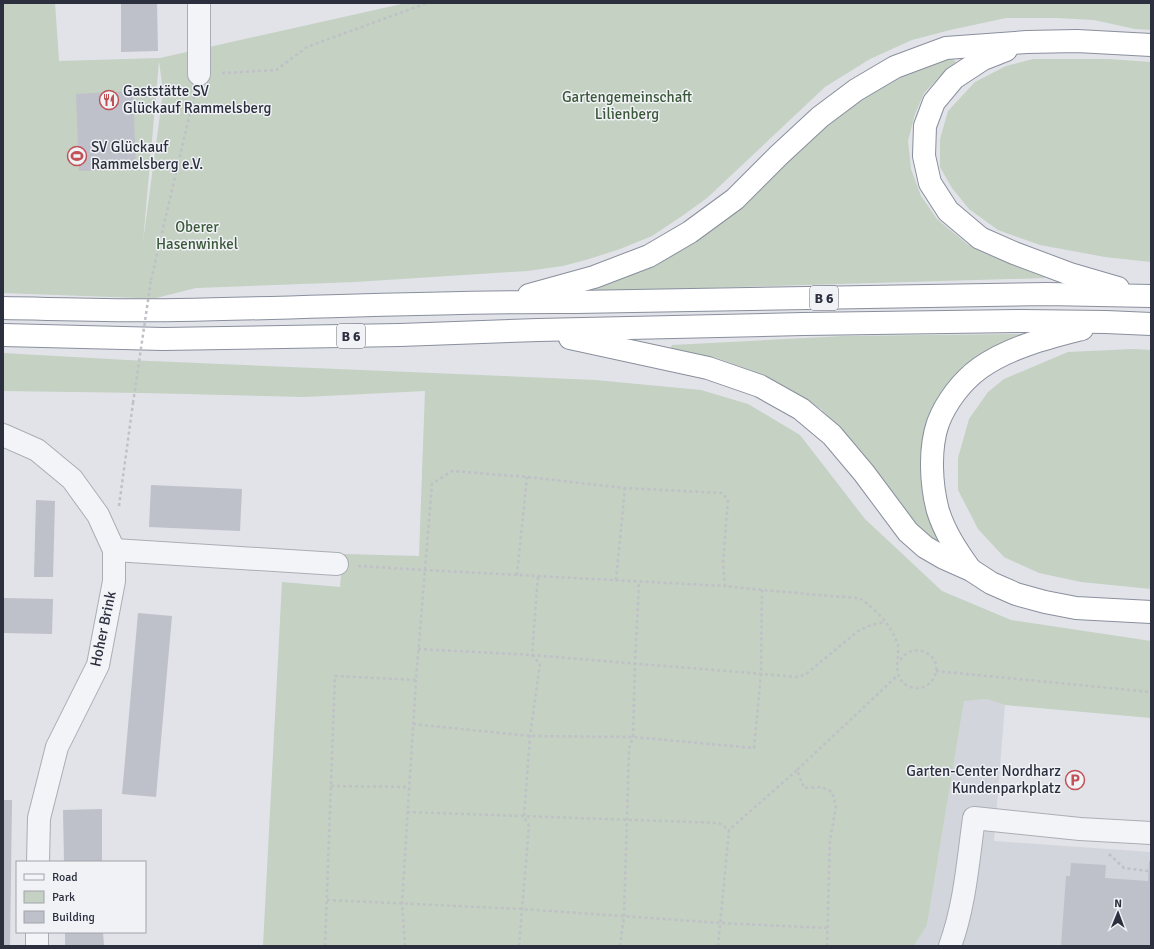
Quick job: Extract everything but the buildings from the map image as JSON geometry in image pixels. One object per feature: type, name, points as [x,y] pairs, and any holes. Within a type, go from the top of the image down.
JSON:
[{"type":"highway","points":[[505,302],[594,276],[649,256],[690,232],[734,199],[820,117],[856,90],[895,67],[946,48],[1027,42],[1077,42],[1151,45]]},
{"type":"highway","points":[[1027,42],[983,59],[954,78],[934,102],[925,126],[924,156],[930,183],[948,211],[980,238],[1014,253],[1070,274],[1147,296]]},
{"type":"highway","name":"B 6","points":[[3,308],[171,310],[505,302],[1046,294],[1147,296]]},
{"type":"highway","name":"B 6","points":[[3,335],[163,339],[400,336],[538,330],[803,324],[1021,321],[1151,324]]},
{"type":"highway","points":[[971,570],[955,548],[946,530],[933,488],[932,465],[934,442],[938,424],[944,410],[966,381],[979,369],[994,359],[1021,347],[1106,322]]},
{"type":"highway","points":[[538,330],[708,368],[760,386],[801,408],[832,435],[864,473],[908,532],[925,547],[944,558],[971,570],[1016,594],[1045,602],[1076,608],[1151,612]]},
{"type":"street","points":[[199,3],[199,74]]},
{"type":"street","name":"Hoher Brink","points":[[3,436],[37,450],[72,479],[98,515],[114,550],[114,581],[98,665],[57,747],[38,818],[38,861]]},
{"type":"street","points":[[114,550],[337,564]]},
{"type":"street","points":[[950,946],[956,929],[962,898],[974,818],[1151,834]]},
{"type":"street","points":[[37,933],[37,946]]},
{"type":"path","points":[[119,511],[132,403],[151,280],[199,74],[276,70],[307,47],[427,3]]},
{"type":"path","points":[[405,946],[402,903],[407,812],[418,649],[432,484],[452,471],[527,477],[625,488],[722,493],[728,500],[723,563],[725,586]]},
{"type":"path","points":[[517,575],[527,477]]},
{"type":"path","points":[[616,580],[625,488]]},
{"type":"path","points":[[337,564],[725,586],[861,599],[886,622],[898,644],[897,668],[900,680],[908,686],[920,688],[931,682],[936,671],[935,663],[931,656],[919,650],[911,650],[907,652],[898,662]]},
{"type":"path","points":[[520,946],[529,826],[524,817],[530,736],[540,664],[532,655],[538,576]]},
{"type":"path","points":[[620,946],[624,916],[628,749],[633,737],[635,664],[640,582]]},
{"type":"path","points":[[413,724],[530,736],[633,737],[754,748],[761,674],[762,590]]},
{"type":"path","points":[[418,649],[532,655],[798,677],[806,674],[858,631],[871,625],[886,622]]},
{"type":"path","points":[[936,671],[1151,692]]},
{"type":"path","points":[[718,946],[730,830],[797,770],[898,675]]},
{"type":"path","points":[[325,946],[335,676],[416,680]]},
{"type":"path","points":[[797,770],[804,788],[821,787],[832,792],[836,806],[830,841],[827,946]]},
{"type":"path","points":[[331,786],[409,787]]},
{"type":"path","points":[[407,812],[627,821],[719,823],[730,830]]},
{"type":"path","points":[[1102,830],[1107,852],[1124,868],[1148,871]]},
{"type":"path","points":[[327,900],[827,928]]},
{"type":"shaded area","points":[[986,699],[1005,705],[994,841],[1151,852],[1151,946],[914,946],[927,925],[964,700]]},
{"type":"green space","points":[[3,3],[55,3],[59,61],[160,58],[406,3],[1151,3],[1151,30],[1135,29],[1094,20],[1006,18],[912,40],[870,59],[825,87],[707,198],[652,236],[620,249],[563,266],[527,271],[355,282],[196,288],[156,298],[3,293]],"holes":[[[159,61],[163,92],[143,242]]]},
{"type":"green space","points":[[949,56],[956,62],[924,93],[915,114],[908,141],[911,169],[921,196],[937,219],[967,244],[982,252],[1046,278],[566,292],[599,285],[634,274],[672,254],[829,118],[889,79]]},
{"type":"green space","points":[[1033,59],[1108,59],[1151,62],[1151,262],[1105,257],[1040,245],[998,230],[969,209],[952,188],[940,167],[940,139],[948,111],[975,82],[1006,66]]},
{"type":"green space","points":[[1020,334],[987,350],[963,366],[934,409],[948,548],[925,536],[849,439],[821,409],[786,387],[763,375],[717,358],[670,349],[672,345],[844,336]]},
{"type":"green space","points":[[1133,349],[1151,350],[1151,589],[1081,582],[1039,573],[1004,557],[978,529],[958,490],[958,458],[969,419],[988,392],[1004,379],[1068,352]]},
{"type":"green space","points":[[3,353],[127,360],[595,380],[701,390],[748,404],[800,435],[865,519],[942,591],[1011,620],[1151,641],[1151,718],[1005,705],[986,699],[964,701],[927,925],[914,946],[263,946],[282,582],[340,587],[343,554],[419,556],[425,391],[304,397],[3,391]]},
{"type":"place","name":"Gaststätte SV Glückauf Rammelsberg","points":[[109,100]]},
{"type":"place","name":"SV Glückauf Rammelsberg e.V.","points":[[77,156]]},
{"type":"place","name":"Garten-Center Nordharz Kundenparkplatz","points":[[1075,780]]},
{"type":"park label","name":"Gartengemeinschaft Lilienberg","points":[[627,106]]},
{"type":"park label","name":"Oberer Hasenwinkel","points":[[197,236]]}]
